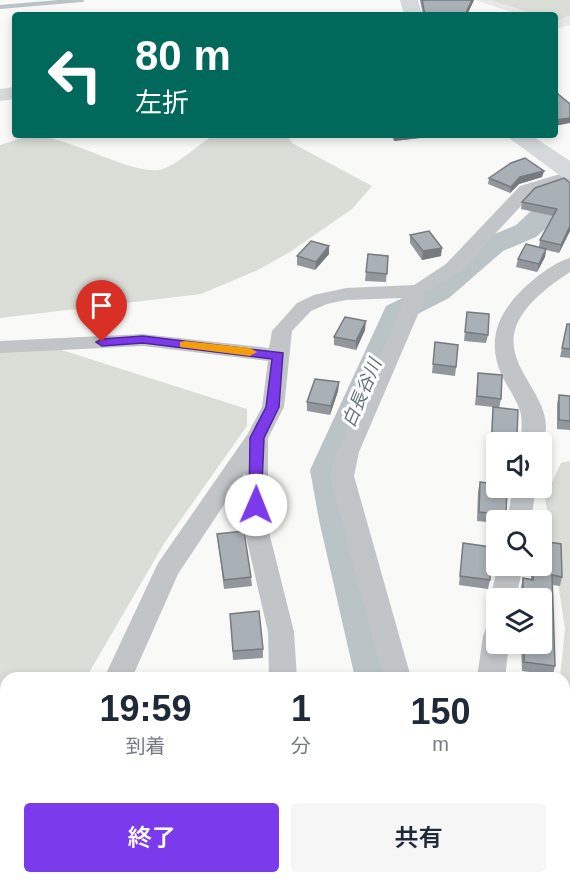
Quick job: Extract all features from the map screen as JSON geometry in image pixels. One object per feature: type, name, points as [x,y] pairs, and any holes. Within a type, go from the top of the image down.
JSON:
[{"type":"main road","points":[[520,138],[570,172]]},
{"type":"street","points":[[121,672],[168,570],[257,438],[273,407],[282,331],[291,319],[321,298],[346,294],[407,292],[420,289],[453,268],[526,190],[570,176]]},
{"type":"street","points":[[531,432],[530,404],[507,363],[504,334],[513,312],[525,295],[570,264]]},
{"type":"street","points":[[395,672],[342,476],[348,452],[415,298],[407,292]]},
{"type":"street","points":[[0,347],[143,340],[279,356]]},
{"type":"street","points":[[257,438],[256,528],[281,632],[283,672]]},
{"type":"street","points":[[492,672],[494,654]]},
{"type":"shaded area","points":[[476,0],[570,0],[570,25],[558,28],[558,12],[511,12]]},
{"type":"shaded area","points":[[491,0],[570,0],[570,15],[558,20],[558,12],[528,12]]},
{"type":"shaded area","points":[[22,138],[49,138],[118,162],[151,170],[163,169],[175,163],[209,138],[289,138],[292,143],[372,186],[352,209],[290,252],[258,270],[201,294],[0,318],[0,145]]},
{"type":"shaded area","points":[[49,346],[247,409],[247,426],[165,542],[89,672],[0,672],[0,349]]},
{"type":"shaded area","points":[[570,461],[570,672],[561,672],[565,629],[552,543],[552,510],[547,510],[545,498],[552,498],[552,482],[561,463]]},
{"type":"building","points":[[422,0],[472,0],[466,12],[424,12]]},
{"type":"building","points":[[558,94],[570,104],[570,118],[558,120]]},
{"type":"building","points":[[525,158],[544,171],[520,177],[511,187],[489,178],[511,163]]},
{"type":"building","points":[[564,178],[570,183],[570,226],[561,245],[540,240],[557,209],[522,202],[535,188]]},
{"type":"building","points":[[429,231],[442,248],[423,251],[410,235]]},
{"type":"building","points":[[311,241],[329,246],[316,262],[297,256]]},
{"type":"building","points":[[526,244],[546,249],[539,264],[518,259]]},
{"type":"building","points":[[368,254],[388,256],[387,274],[366,272]]},
{"type":"building","points":[[467,312],[489,314],[488,335],[465,332]]},
{"type":"building","points":[[345,317],[366,321],[356,341],[334,337]]},
{"type":"building","points":[[567,324],[570,324],[570,349],[562,348]]},
{"type":"building","points":[[435,342],[458,345],[456,367],[433,364]]},
{"type":"building","points":[[478,373],[502,375],[501,399],[477,396]]},
{"type":"building","points":[[315,379],[339,382],[331,406],[307,402]]},
{"type":"building","points":[[559,395],[570,396],[570,421],[559,420]]},
{"type":"building","points":[[493,407],[518,410],[517,432],[492,432]]},
{"type":"building","points":[[480,482],[486,483],[486,498],[507,498],[506,510],[479,512]]},
{"type":"building","points":[[244,531],[251,577],[224,580],[217,534]]},
{"type":"building","points":[[463,543],[486,546],[486,576],[490,576],[490,580],[460,576]]},
{"type":"building","points":[[552,543],[561,544],[562,577],[552,575]]},
{"type":"building","points":[[552,575],[555,666],[524,662],[524,654],[552,654],[552,588],[523,588],[523,578],[533,580],[533,576]]},
{"type":"building","points":[[259,611],[263,649],[233,651],[230,614]]},
{"type":"waterway","points":[[0,7],[82,0]]},
{"type":"waterway","name":"白長谷川","points":[[376,672],[338,520],[329,470],[397,313],[438,292],[493,245],[526,231],[558,201],[570,199]]},
{"type":"slow traffic","points":[[185,344],[250,352]]},
{"type":"route","points":[[102,342],[143,340],[279,356],[273,407],[257,438],[256,505]]}]
